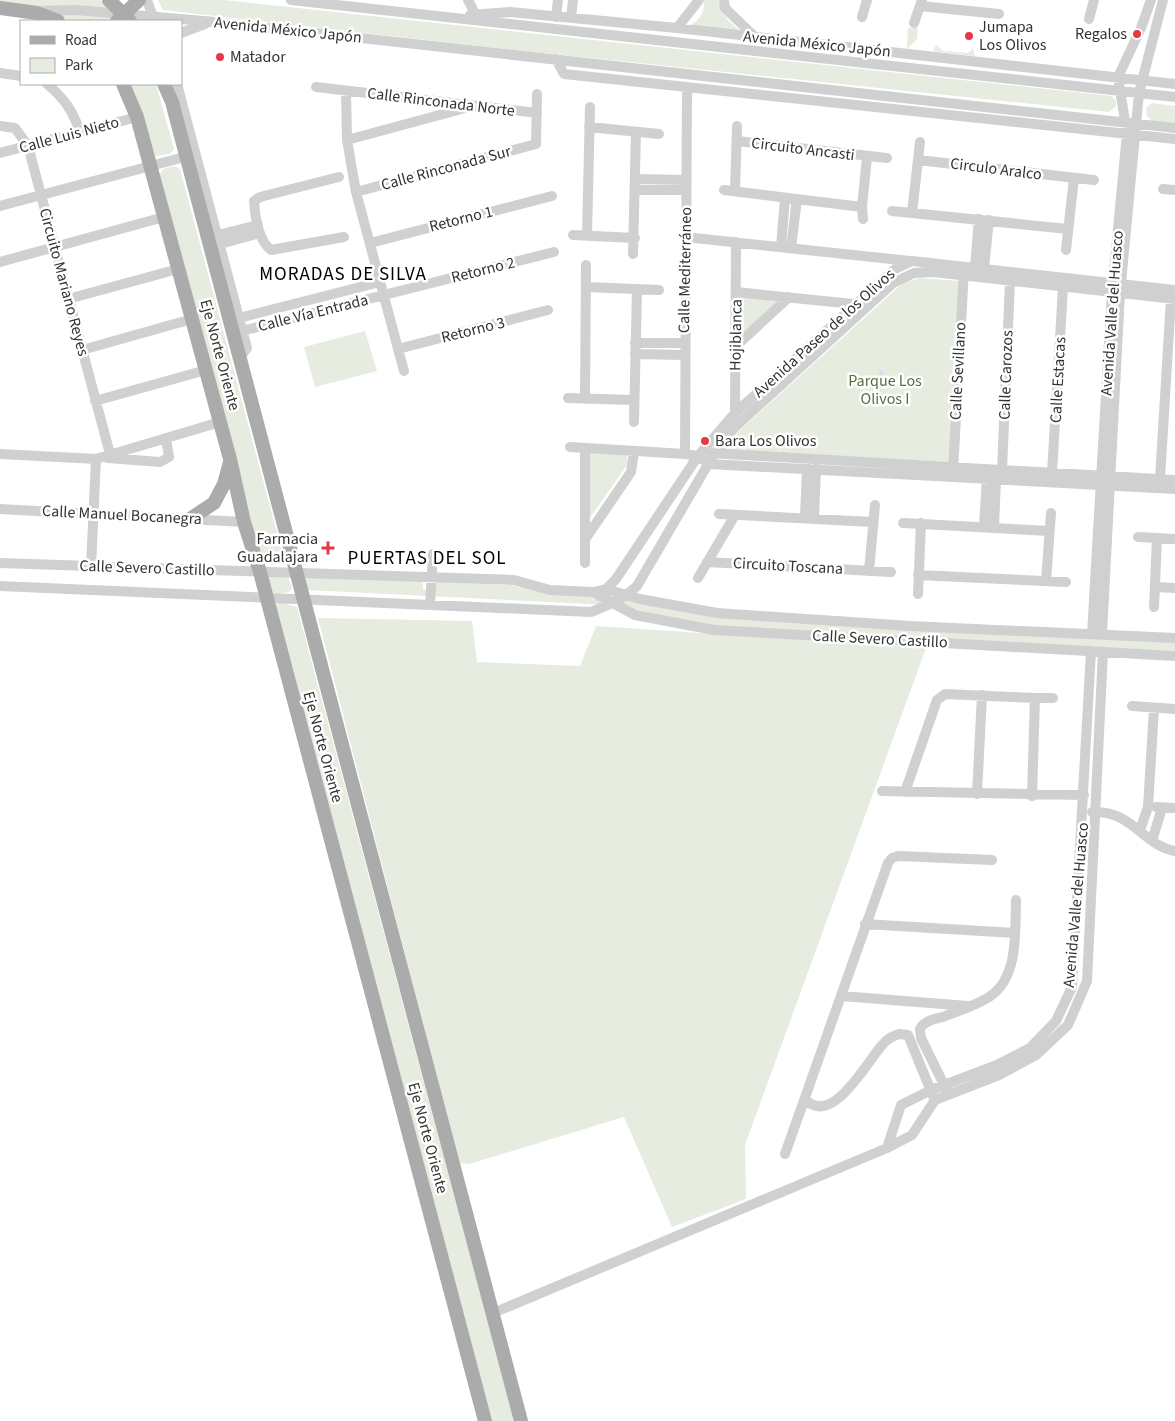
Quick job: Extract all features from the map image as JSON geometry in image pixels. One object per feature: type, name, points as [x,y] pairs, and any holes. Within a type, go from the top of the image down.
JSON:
[{"type":"main road","points":[[109,0],[123,19],[138,0]]},
{"type":"main road","points":[[0,8],[37,13],[55,20]]},
{"type":"main road","name":"Eje Norte Oriente","points":[[123,85],[137,117],[206,370],[230,459],[244,522],[260,572],[265,597],[485,1421]]},
{"type":"main road","points":[[133,85],[141,108],[137,117]]},
{"type":"main road","name":"Eje Norte Oriente","points":[[172,85],[172,102],[191,155],[196,191],[239,359],[521,1421]]},
{"type":"main road","points":[[196,191],[208,200]]},
{"type":"main road","points":[[190,519],[214,503],[224,484],[230,459]]},
{"type":"street","points":[[147,0],[153,18]]},
{"type":"street","name":"Avenida México Japón","points":[[290,0],[459,18],[510,12],[677,28],[1175,84]]},
{"type":"street","points":[[468,0],[476,16]]},
{"type":"street","points":[[556,17],[558,0]]},
{"type":"street","points":[[571,18],[573,0]]},
{"type":"street","points":[[677,28],[699,0]]},
{"type":"street","points":[[724,0],[725,8],[755,37]]},
{"type":"street","points":[[862,17],[867,0]]},
{"type":"street","points":[[978,11],[982,0]]},
{"type":"street","points":[[1089,19],[1094,0]]},
{"type":"street","points":[[1118,77],[1142,28],[1151,0]]},
{"type":"street","name":"Avenida Valle del Huasco","points":[[1097,634],[1116,288],[1133,131],[1141,80],[1163,0]]},
{"type":"street","points":[[914,23],[921,3],[999,14]]},
{"type":"street","name":"Avenida México Japón","points":[[19,11],[76,10],[123,19],[153,18],[215,22],[1125,123]]},
{"type":"street","name":"Avenida México Japón","points":[[476,16],[868,63],[1175,97]]},
{"type":"street","points":[[182,33],[198,25],[215,22]]},
{"type":"street","points":[[868,63],[870,50]]},
{"type":"street","points":[[556,59],[564,74],[1133,131],[1175,139]]},
{"type":"street","points":[[994,77],[996,64]]},
{"type":"street","points":[[0,73],[20,76]]},
{"type":"street","name":"Avenida Valle del Huasco","points":[[1118,77],[1125,123],[1133,131]]},
{"type":"street","points":[[48,85],[62,96],[73,110],[80,132]]},
{"type":"street","name":"Calle Rinconada Norte","points":[[316,87],[537,113]]},
{"type":"street","name":"Calle Mediterráneo","points":[[685,452],[684,343],[687,87]]},
{"type":"street","points":[[346,91],[347,140],[356,192],[404,371]]},
{"type":"street","points":[[537,94],[537,113]]},
{"type":"street","points":[[347,140],[474,106]]},
{"type":"street","points":[[587,235],[588,127],[590,107]]},
{"type":"street","name":"Calle Rinconada Sur","points":[[356,192],[536,144],[537,113]]},
{"type":"street","name":"Calle Luis Nieto","points":[[0,153],[137,117]]},
{"type":"street","name":"Circuito Mariano Reyes","points":[[0,126],[15,128],[28,146],[95,401],[103,457],[95,514],[91,567]]},
{"type":"street","name":"Circuito Ancasti","points":[[735,190],[737,126]]},
{"type":"street","points":[[588,127],[659,134]]},
{"type":"street","points":[[1133,131],[1175,128]]},
{"type":"street","points":[[633,254],[636,132]]},
{"type":"street","name":"Circuito Ancasti","points":[[738,141],[887,158]]},
{"type":"street","points":[[912,213],[920,142]]},
{"type":"street","points":[[0,206],[191,155],[208,200],[247,348],[239,359]]},
{"type":"street","name":"Circuito Ancasti","points":[[863,219],[862,207],[867,157]]},
{"type":"street","name":"Circulo Aralco","points":[[918,160],[1094,180]]},
{"type":"street","points":[[339,177],[260,197],[254,201],[259,229],[268,247],[279,250],[344,237]]},
{"type":"street","points":[[1066,250],[1074,178]]},
{"type":"street","points":[[636,184],[686,185]]},
{"type":"street","points":[[1163,189],[1175,190]]},
{"type":"street","points":[[724,190],[862,207]]},
{"type":"street","name":"Retorno 1","points":[[370,243],[552,196]]},
{"type":"street","points":[[785,198],[786,247]]},
{"type":"street","points":[[786,247],[797,199]]},
{"type":"street","points":[[892,211],[1068,229]]},
{"type":"street","points":[[0,262],[164,217]]},
{"type":"street","points":[[979,268],[984,220]]},
{"type":"street","points":[[219,239],[259,229]]},
{"type":"street","points":[[573,235],[634,238]]},
{"type":"street","points":[[685,237],[912,261]]},
{"type":"street","name":"Hojiblanca","points":[[735,427],[736,242]]},
{"type":"street","name":"Retorno 2","points":[[384,296],[554,252]]},
{"type":"street","name":"Avenida Paseo de los Olivos","points":[[606,589],[616,579],[701,453],[735,413],[895,268],[912,261],[1010,281],[1063,287],[1116,288]]},
{"type":"street","points":[[585,399],[586,265]]},
{"type":"street","points":[[68,300],[178,268]]},
{"type":"street","name":"Avenida Paseo de los Olivos","points":[[591,612],[612,604],[628,594],[636,586],[714,454],[735,427],[893,283],[914,273],[964,271],[979,268],[1174,296]]},
{"type":"street","name":"Calle Sevillano","points":[[953,471],[964,271]]},
{"type":"street","name":"Calle Carozos","points":[[989,526],[995,475],[1010,281]]},
{"type":"street","name":"Calle Vía Entrada","points":[[239,318],[380,282]]},
{"type":"street","points":[[586,287],[659,290]]},
{"type":"street","name":"Calle Estacas","points":[[1052,473],[1063,287]]},
{"type":"street","points":[[634,422],[636,289]]},
{"type":"street","points":[[736,292],[854,304]]},
{"type":"street","name":"Calle Vía Entrada","points":[[242,331],[384,296]]},
{"type":"street","points":[[1160,479],[1174,296]]},
{"type":"street","points":[[735,347],[790,298]]},
{"type":"street","points":[[296,304],[300,316]]},
{"type":"street","name":"Retorno 3","points":[[398,349],[548,310]]},
{"type":"street","points":[[82,350],[192,319]]},
{"type":"street","points":[[635,343],[684,343]]},
{"type":"street","points":[[635,354],[684,355]]},
{"type":"street","points":[[95,401],[206,370]]},
{"type":"street","points":[[568,398],[633,400]]},
{"type":"street","points":[[103,457],[220,422]]},
{"type":"street","points":[[0,454],[103,457],[160,462],[169,457],[166,438]]},
{"type":"street","points":[[570,447],[668,453],[701,453],[995,475],[1106,481],[1175,480]]},
{"type":"street","points":[[585,448],[585,563]]},
{"type":"street","points":[[586,538],[631,472],[634,451]]},
{"type":"street","points":[[701,453],[709,464],[812,469],[953,471],[995,475],[1052,473],[1175,489]]},
{"type":"street","points":[[810,518],[812,469]]},
{"type":"street","points":[[869,571],[875,505]]},
{"type":"street","name":"Calle Manuel Bocanegra","points":[[0,509],[244,522]]},
{"type":"street","points":[[1046,581],[1051,513]]},
{"type":"street","points":[[719,514],[873,522]]},
{"type":"street","name":"Circuito Toscana","points":[[698,578],[735,515]]},
{"type":"street","points":[[903,524],[989,526],[1050,531]]},
{"type":"street","points":[[918,594],[921,524]]},
{"type":"street","points":[[1138,537],[1175,539]]},
{"type":"street","points":[[1154,607],[1157,538]]},
{"type":"street","points":[[430,604],[433,554]]},
{"type":"street","name":"Calle Severo Castillo","points":[[0,562],[91,567],[514,580],[550,590],[593,592],[606,589],[640,599],[717,613],[910,626],[1175,638]]},
{"type":"street","name":"Circuito Toscana","points":[[707,562],[891,572]]},
{"type":"street","points":[[918,575],[1066,582]]},
{"type":"street","name":"Calle Severo Castillo","points":[[0,586],[303,597],[591,612]]},
{"type":"street","points":[[1154,587],[1175,588]]},
{"type":"street","name":"Calle Severo Castillo","points":[[593,592],[635,616],[714,630],[1175,656]]},
{"type":"street","name":"Avenida Valle del Huasco","points":[[935,1100],[946,1089],[1030,1048],[1056,1021],[1072,987],[1084,810],[1091,651]]},
{"type":"street","name":"Avenida Valle del Huasco","points":[[887,1148],[901,1105],[931,1090],[946,1089],[999,1075],[1036,1055],[1068,1025],[1087,982],[1097,812],[1103,652]]},
{"type":"street","points":[[905,792],[940,696],[1053,698]]},
{"type":"street","points":[[977,794],[982,696]]},
{"type":"street","points":[[1032,796],[1035,698]]},
{"type":"street","points":[[1132,706],[1175,709]]},
{"type":"street","points":[[1140,830],[1148,807],[1154,708]]},
{"type":"street","points":[[882,791],[1032,796],[1084,795]]},
{"type":"street","points":[[1057,796],[1084,810],[1120,815],[1152,841],[1175,851]]},
{"type":"street","points":[[1148,807],[1175,808]]},
{"type":"street","points":[[1152,841],[1162,808]]},
{"type":"street","points":[[785,1154],[806,1100],[865,924],[892,858],[898,856],[992,860]]},
{"type":"street","points":[[926,1022],[972,1006],[991,996],[1005,979],[1011,960],[1015,933],[1016,900]]},
{"type":"street","points":[[865,924],[1015,933]]},
{"type":"street","points":[[841,996],[972,1006]]},
{"type":"street","points":[[919,1001],[930,1005],[933,1009],[932,1016],[920,1029],[921,1038],[946,1089]]},
{"type":"street","points":[[493,1313],[887,1148],[912,1135],[935,1100],[908,1035],[900,1034],[884,1042],[860,1077],[827,1104],[820,1107],[812,1106],[806,1100]]},
{"type":"green space","points":[[0,0],[100,0],[123,20],[68,20],[54,14],[0,3]]},
{"type":"green space","points":[[158,0],[224,0],[1111,96],[1116,101],[1116,106],[1109,112],[497,48],[163,10]]},
{"type":"green space","points":[[704,0],[718,0],[727,19],[741,32],[688,26],[696,22],[701,16]]},
{"type":"green space","points":[[908,28],[918,28],[917,39],[907,49]]},
{"type":"green space","points":[[936,45],[943,51],[968,53],[973,48],[975,56],[933,51]]},
{"type":"green space","points":[[130,85],[156,85],[174,149],[170,154],[155,156]]},
{"type":"green space","points":[[1152,103],[1175,106],[1175,124],[1153,122],[1147,116],[1146,108]]},
{"type":"green space","points":[[175,166],[180,169],[284,559],[276,564],[267,564],[262,561],[158,177],[163,169]]},
{"type":"green space","name":"Parque Los Olivos I","points":[[920,278],[961,281],[951,462],[724,450],[740,430],[903,283]]},
{"type":"green space","points":[[739,295],[784,300],[739,340]]},
{"type":"green space","points":[[365,331],[377,371],[315,387],[304,347]]},
{"type":"green space","points":[[589,452],[627,455],[627,465],[589,519]]},
{"type":"green space","points":[[287,574],[292,588],[289,592],[275,594],[269,591],[267,577]]},
{"type":"green space","points":[[304,575],[423,581],[423,590],[435,591],[435,582],[512,585],[546,593],[592,595],[592,599],[631,601],[722,616],[1175,639],[1175,651],[718,627],[632,609],[631,606],[307,590]]},
{"type":"green space","points":[[280,602],[297,607],[514,1421],[492,1421],[275,605]]},
{"type":"green space","points":[[318,618],[472,621],[477,662],[580,666],[596,626],[926,648],[745,1145],[746,1199],[672,1227],[624,1117],[469,1164],[459,1163]]},
{"type":"water","points":[[879,369],[883,371],[882,381],[874,386],[868,385],[863,378],[871,383],[878,381],[880,378]]},
{"type":"place","name":"Regalos","points":[[1137,34]]},
{"type":"place","name":"Jumapa Los Olivos","points":[[969,36]]},
{"type":"place","name":"Matador","points":[[220,57]]},
{"type":"place","name":"Bara Los Olivos","points":[[705,441]]},
{"type":"place","name":"Farmacia Guadalajara","points":[[328,548]]},
{"type":"district","name":"MORADAS DE SILVA","points":[[343,274]]},
{"type":"district","name":"PUERTAS DEL SOL","points":[[427,558]]}]
